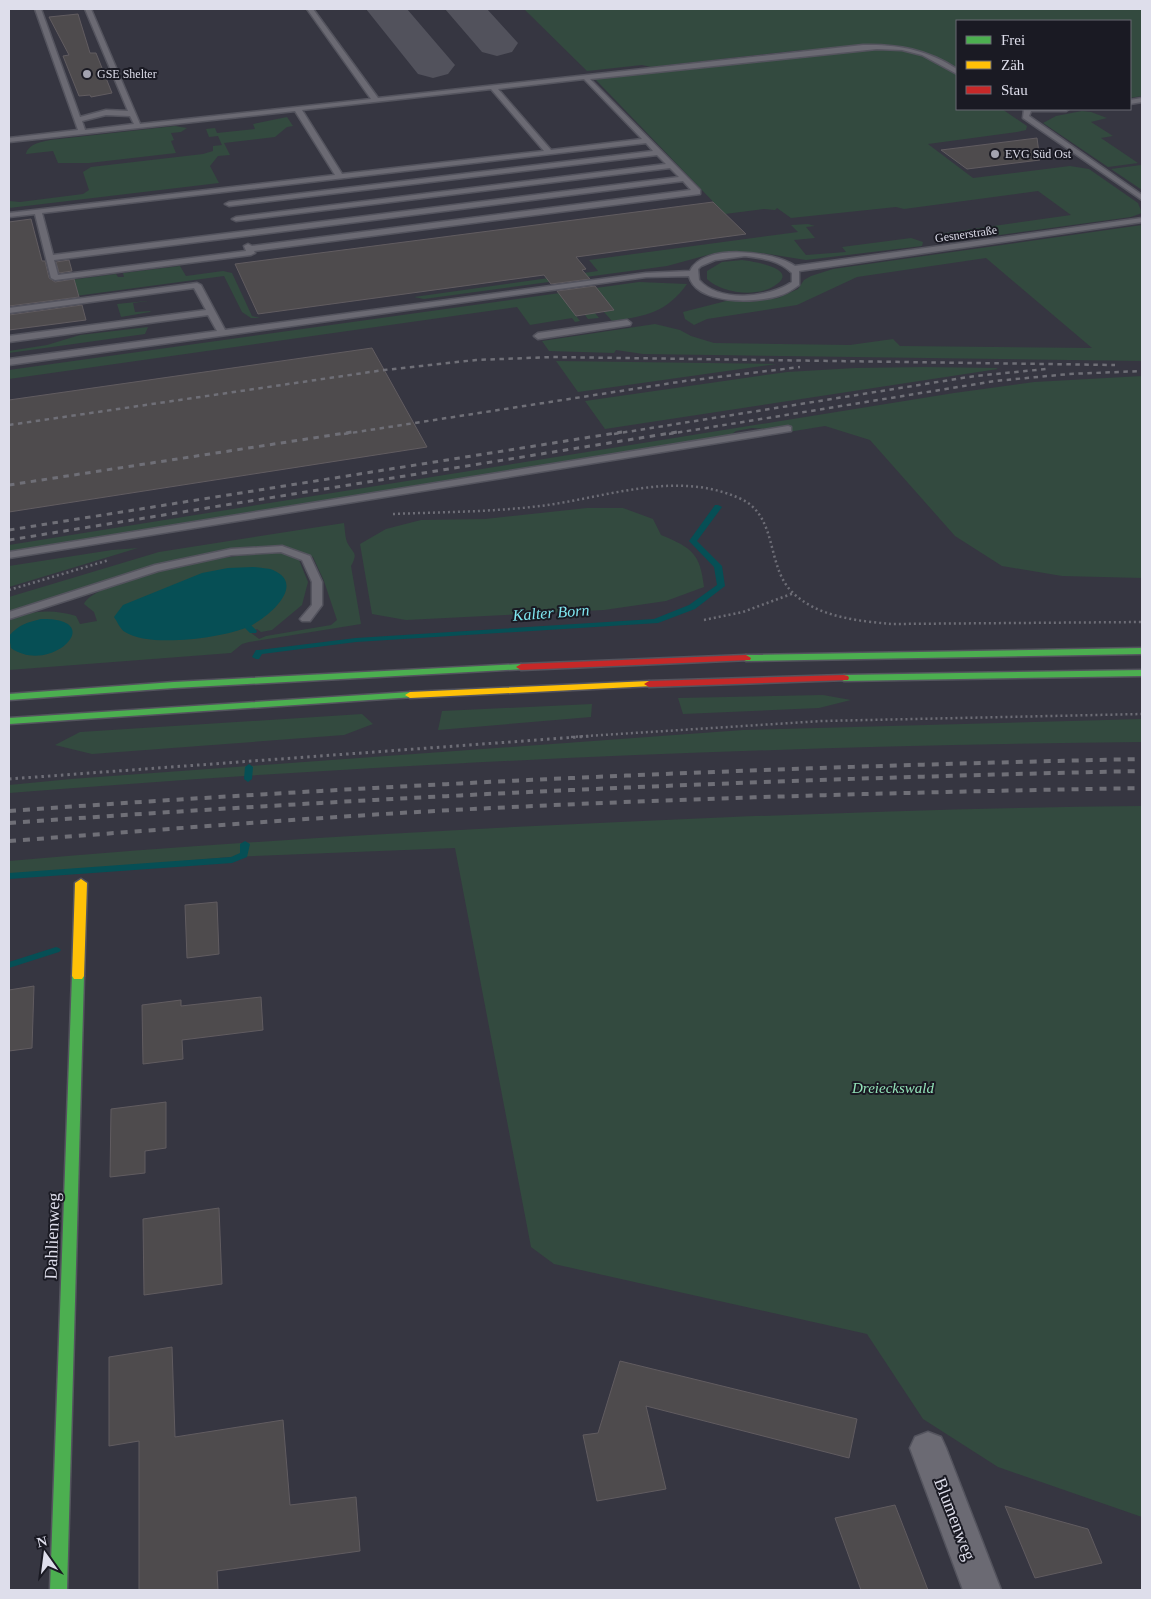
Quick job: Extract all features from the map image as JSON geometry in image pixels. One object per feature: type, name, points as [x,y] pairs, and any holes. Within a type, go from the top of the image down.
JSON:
[{"type":"main road","points":[[9,697],[104,689],[546,664],[1006,652],[1142,651]]},
{"type":"main road","points":[[9,721],[309,700],[548,688],[1020,674],[1142,673]]},
{"type":"main road","name":"Dahlienweg","points":[[58,1590],[81,883]]},
{"type":"street","name":"Blumenweg","points":[[928,1448],[982,1590]]},
{"type":"lane","points":[[38,9],[82,132]]},
{"type":"lane","points":[[88,9],[138,126]]},
{"type":"lane","points":[[310,9],[375,99]]},
{"type":"lane","points":[[9,140],[584,76],[877,46],[917,51],[936,58],[956,71]]},
{"type":"lane","points":[[38,211],[55,278],[697,192],[584,76]]},
{"type":"lane","points":[[492,86],[549,152]]},
{"type":"lane","points":[[297,108],[339,176]]},
{"type":"lane","points":[[1027,110],[1024,117],[1142,198]]},
{"type":"lane","points":[[79,120],[88,115],[103,112],[133,114]]},
{"type":"lane","points":[[9,214],[647,141]]},
{"type":"lane","points":[[229,204],[659,153]]},
{"type":"lane","points":[[236,220],[671,166]]},
{"type":"lane","points":[[50,258],[684,179]]},
{"type":"lane","points":[[222,190],[251,251]]},
{"type":"lane","name":"Gesnerstraße","points":[[793,269],[1142,220]]},
{"type":"lane","points":[[732,255],[771,258],[793,269],[797,280],[791,288],[774,295],[755,298],[728,296],[707,290],[694,281],[692,273],[694,269],[705,261],[732,255]]},
{"type":"lane","points":[[9,362],[646,275],[692,273]]},
{"type":"lane","points":[[9,310],[196,285],[222,332]]},
{"type":"lane","points":[[9,339],[211,312]]},
{"type":"lane","points":[[538,336],[627,323]]},
{"type":"lane","points":[[9,555],[788,429]]},
{"type":"lane","points":[[9,616],[155,568],[231,552],[282,549],[306,558],[317,582],[317,605],[306,619]]},
{"type":"path","points":[[386,514],[499,510],[671,485],[698,486],[743,499],[757,511],[765,522],[778,570],[784,582],[794,593],[809,604],[832,615],[861,622],[892,624],[1142,622]]},
{"type":"path","points":[[9,590],[118,557]]},
{"type":"path","points":[[704,620],[743,612],[794,593]]},
{"type":"path","points":[[9,779],[463,744],[822,721],[1142,714]]},
{"type":"green space","points":[[524,9],[1142,9],[1142,96],[1131,98],[1131,20],[956,20],[956,110],[1003,110],[1027,126],[1026,130],[1017,132],[928,144],[973,178],[1070,166],[1089,169],[1138,203],[1142,213],[1131,217],[949,242],[938,234],[1071,215],[1038,191],[904,209],[896,207],[791,218],[777,208],[775,210],[764,209],[725,214],[595,79],[808,55],[802,50],[651,67],[642,65],[587,71]]},
{"type":"green space","points":[[1082,111],[1107,118],[1091,122],[1113,136],[1101,138],[1138,163],[1108,167],[1043,123],[1056,116]]},
{"type":"green space","points":[[287,117],[293,126],[287,127],[275,137],[224,143],[230,155],[218,156],[210,166],[219,183],[9,208],[9,201],[20,202],[83,194],[89,190],[83,172],[91,167],[203,154],[213,151],[213,146],[222,145],[218,136],[209,137],[206,129],[215,128],[217,133],[255,129],[253,124]]},
{"type":"green space","points":[[175,126],[187,128],[181,132],[171,133],[174,140],[171,141],[176,153],[89,163],[58,163],[53,151],[26,154],[32,146],[50,140]]},
{"type":"green space","points":[[1141,165],[1142,190],[1111,169]]},
{"type":"green space","points":[[808,224],[815,226],[806,227],[815,238],[794,240],[806,255],[846,252],[842,247],[911,238],[923,242],[922,246],[806,260],[762,253],[715,253],[667,266],[424,299],[414,297],[598,271],[589,260],[798,232],[791,225]]},
{"type":"green space","points":[[1142,225],[1142,361],[643,354],[616,350],[614,353],[549,351],[542,341],[655,324],[680,330],[691,336],[714,343],[850,345],[893,339],[900,346],[1092,348],[986,258],[857,277],[797,305],[707,319],[694,325],[685,319],[683,312],[730,300],[750,302],[778,298],[798,289],[804,280],[811,276],[833,269]]},
{"type":"green space","points":[[742,260],[771,266],[782,274],[782,278],[770,288],[751,293],[731,291],[707,279],[707,271],[722,262]]},
{"type":"green space","points":[[180,266],[186,276],[223,271],[232,273],[252,316],[260,318],[251,318],[242,312],[224,276],[9,305],[9,288],[116,274],[118,277],[124,277],[123,273]]},
{"type":"green space","points":[[639,282],[687,284],[671,301],[654,312],[612,321],[604,312],[614,310],[595,313],[599,318],[588,319],[581,310],[573,312],[580,321],[575,322],[572,318],[530,325],[517,307],[9,379],[9,370]]},
{"type":"green space","points":[[148,301],[133,303],[135,312],[150,312],[121,317],[117,304]]},
{"type":"green space","points":[[148,327],[145,334],[9,353],[9,351],[47,345],[80,335]]},
{"type":"green space","points":[[556,361],[777,364],[578,392]]},
{"type":"green space","points":[[855,368],[998,369],[605,429],[585,401],[787,372]]},
{"type":"green space","points":[[1142,376],[1142,578],[1062,576],[1002,566],[955,536],[870,440],[825,426],[9,559],[9,557],[789,430],[752,428],[736,431],[724,436],[9,552],[9,545],[954,393],[1034,382]]},
{"type":"green space","points":[[587,508],[623,508],[653,519],[661,535],[693,553],[700,566],[704,587],[666,601],[604,610],[406,620],[372,614],[360,544],[386,529],[421,520],[485,519]]},
{"type":"green space","points":[[344,523],[347,542],[354,554],[351,566],[361,624],[249,642],[242,644],[231,653],[9,670],[9,621],[33,613],[59,612],[76,616],[80,624],[97,621],[94,612],[84,604],[94,594],[142,576],[236,556],[261,553],[286,555],[299,560],[308,582],[302,605],[272,630],[261,632],[257,629],[250,632],[259,639],[266,636],[331,625],[337,620],[324,581],[313,557],[283,545],[230,550],[153,565],[9,612],[9,597],[159,552]]},
{"type":"green space","points":[[138,548],[9,587],[9,566],[112,550]]},
{"type":"green space","points":[[823,695],[851,700],[819,708],[683,714],[678,698]]},
{"type":"green space","points":[[592,704],[591,717],[438,730],[442,711]]},
{"type":"green space","points":[[362,714],[373,724],[344,735],[92,754],[55,745],[80,732]]},
{"type":"green space","points":[[1142,719],[1142,742],[859,747],[575,758],[292,773],[9,793],[9,785],[71,779],[743,730]]},
{"type":"green space","name":"Dreieckswald","points":[[1142,806],[1142,1517],[998,1467],[923,1419],[867,1334],[554,1264],[531,1247],[455,848],[230,857],[9,876],[9,861],[370,835],[732,817]]},
{"type":"water","points":[[254,567],[273,570],[283,576],[286,584],[285,593],[273,609],[248,627],[204,638],[151,640],[136,637],[125,632],[114,617],[123,605],[202,573],[228,568]]},
{"type":"water","points":[[41,619],[61,621],[71,627],[72,635],[66,644],[56,651],[42,655],[26,655],[11,648],[9,636],[12,632],[23,624]]},
{"type":"building","points":[[78,14],[90,53],[96,53],[112,93],[91,97],[90,95],[79,96],[63,56],[69,55],[49,17]]},
{"type":"building","name":"EVG Süd Ost","points":[[1037,138],[1040,160],[967,169],[941,150]]},
{"type":"building","points":[[713,202],[746,234],[576,257],[586,269],[582,270],[590,279],[551,284],[544,275],[258,314],[235,264]]},
{"type":"building","points":[[31,219],[42,261],[45,261],[49,278],[55,282],[74,279],[79,297],[9,306],[9,222]]},
{"type":"building","points":[[69,260],[72,271],[59,273],[56,262]]},
{"type":"building","points":[[595,286],[614,310],[576,316],[557,291]]},
{"type":"building","points":[[82,305],[86,320],[9,330],[9,315]]},
{"type":"building","points":[[372,348],[427,447],[9,512],[9,400]]},
{"type":"building","points":[[217,902],[219,954],[187,958],[185,905]]},
{"type":"building","points":[[34,986],[32,1048],[9,1051],[9,990]]},
{"type":"building","points":[[261,997],[263,1030],[182,1040],[183,1059],[143,1064],[142,1005],[181,1000],[181,1006]]},
{"type":"building","points":[[166,1102],[166,1148],[145,1151],[145,1173],[110,1177],[111,1109]]},
{"type":"building","points":[[219,1208],[222,1284],[144,1295],[143,1219]]},
{"type":"building","points":[[172,1347],[175,1437],[283,1420],[290,1505],[356,1497],[360,1551],[217,1571],[218,1590],[139,1590],[139,1441],[109,1446],[109,1357]]},
{"type":"building","points":[[620,1361],[857,1419],[849,1458],[646,1406],[666,1489],[597,1501],[583,1435],[598,1433]]},
{"type":"building","points":[[895,1505],[928,1590],[861,1590],[835,1518]]},
{"type":"building","points":[[1005,1506],[1088,1529],[1102,1563],[1035,1578]]},
{"type":"waterway","name":"Kalter Born","points":[[256,657],[259,652],[356,640],[655,621],[692,607],[721,586],[718,566],[693,541],[718,507]]},
{"type":"waterway","name":"Kalter Born","points":[[248,627],[253,631]]},
{"type":"waterway","name":"Kalter Born","points":[[248,779],[249,767]]},
{"type":"waterway","points":[[9,876],[232,860],[244,855],[245,844]]},
{"type":"waterway","name":"Kalter Born","points":[[9,965],[56,950]]},
{"type":"taxiway","points":[[386,9],[433,65]]},
{"type":"taxiway","points":[[465,9],[497,43]]},
{"type":"railway","points":[[9,425],[384,370],[476,360],[553,357],[1115,365]]},
{"type":"railway","points":[[344,434],[685,381],[800,367]]},
{"type":"railway","points":[[614,434],[975,376],[1046,369]]},
{"type":"railway","points":[[669,434],[995,381],[1069,374],[1142,371]]},
{"type":"railway","points":[[9,485],[352,432]]},
{"type":"railway","points":[[9,530],[622,432]]},
{"type":"railway","points":[[9,540],[677,432]]},
{"type":"railway","points":[[9,811],[150,801],[575,778],[1000,762],[1142,759]]},
{"type":"railway","points":[[9,823],[150,813],[575,790],[1000,774],[1142,771]]},
{"type":"railway","points":[[9,841],[453,810],[797,796],[1142,788]]},
{"type":"traffic: fast","points":[[746,658],[1142,651]]},
{"type":"traffic: fast","points":[[9,697],[174,685],[521,667]]},
{"type":"traffic: fast","points":[[844,678],[1142,673]]},
{"type":"traffic: fast","points":[[9,721],[410,695]]},
{"type":"traffic: fast","points":[[58,1590],[78,976]]},
{"type":"traffic: slow","points":[[410,695],[649,684]]},
{"type":"traffic: slow","points":[[78,976],[81,883]]},
{"type":"traffic: jam","points":[[521,667],[746,658]]},
{"type":"traffic: jam","points":[[649,684],[844,678]]},
{"type":"place","name":"GSE Shelter","points":[[87,74]]},
{"type":"place","name":"EVG Süd Ost","points":[[995,154]]}]
